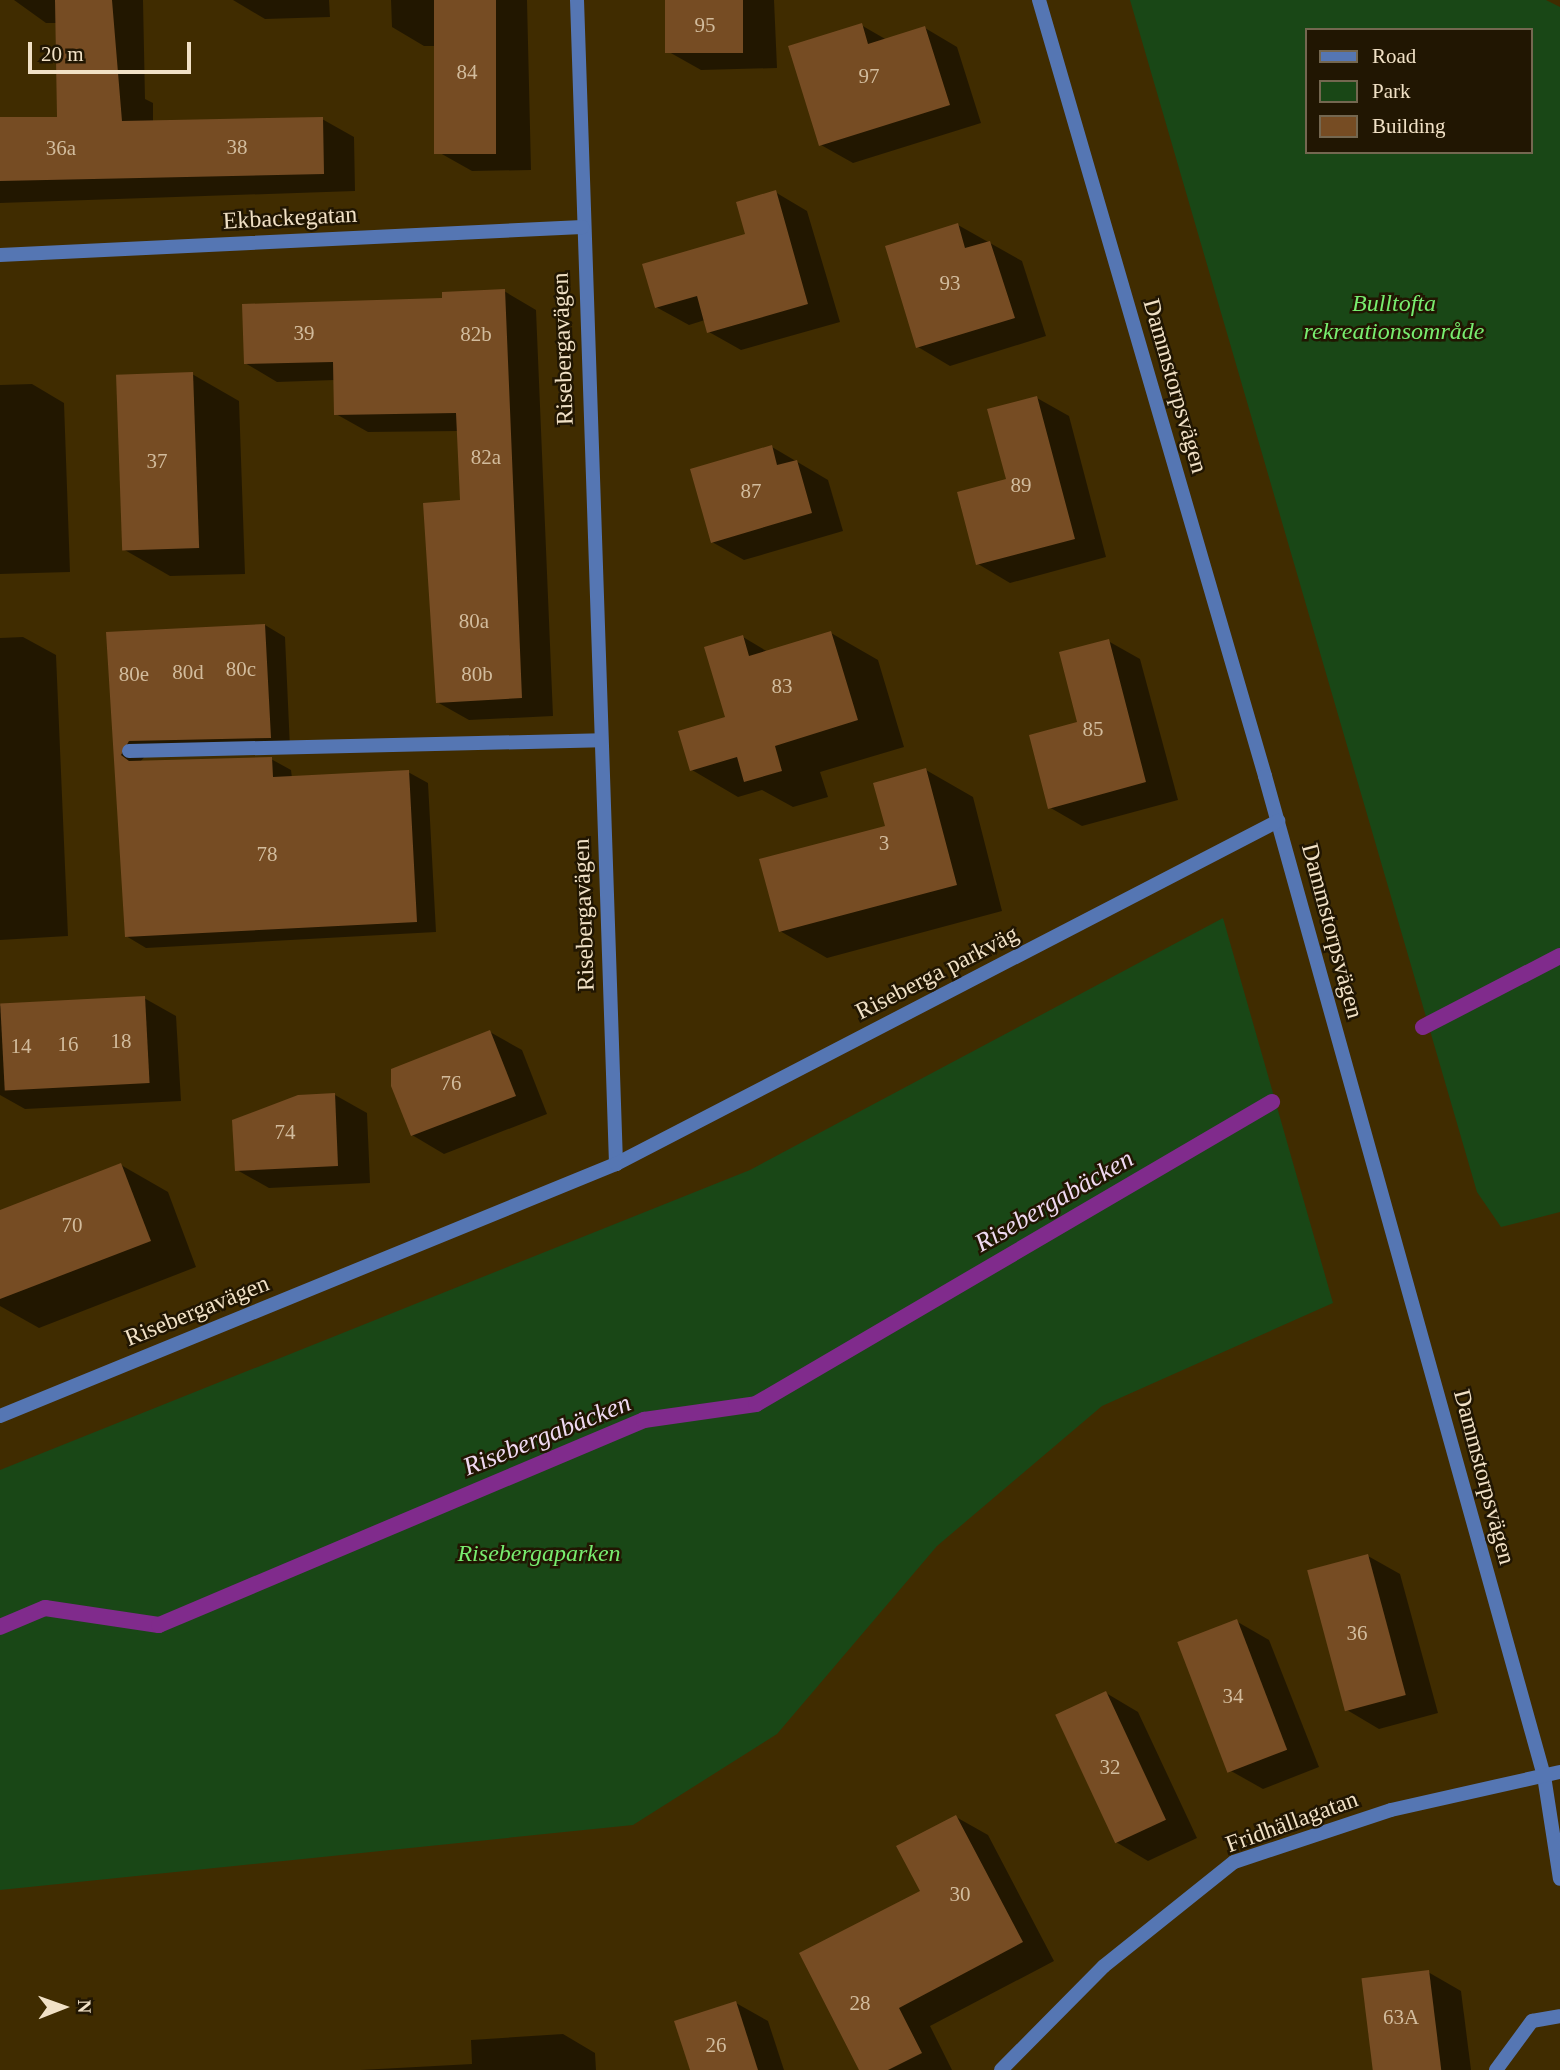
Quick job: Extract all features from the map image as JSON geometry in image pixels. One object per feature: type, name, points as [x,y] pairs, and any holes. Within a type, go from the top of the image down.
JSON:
[{"type":"street","name":"Risebergavägen","points":[[0,1416],[616,1164],[582,227],[577,0]]},
{"type":"street","name":"Dammstorpsvägen","points":[[1039,0],[1278,821],[1544,1776],[1560,1879]]},
{"type":"street","name":"Ekbackegatan","points":[[0,255],[582,227]]},
{"type":"street","points":[[129,751],[601,740]]},
{"type":"street","name":"Riseberga parkväg","points":[[616,1164],[1278,821]]},
{"type":"street","name":"Fridhällagatan","points":[[1001,2070],[1104,1966],[1234,1862],[1391,1810],[1560,1772]]},
{"type":"street","points":[[1496,2070],[1532,2021],[1560,2016]]},
{"type":"green space","name":"Bulltofta rekreationsområde","points":[[1130,0],[1546,0],[1560,7],[1560,1212],[1501,1227],[1477,1192]]},
{"type":"green space","name":"Risebergaparken","points":[[1223,918],[1333,1303],[1102,1406],[937,1546],[777,1734],[633,1825],[0,1890],[0,1470],[750,1170]]},
{"type":"building","points":[[55,0],[112,0],[122,121],[323,117],[324,174],[0,181],[0,117],[57,117]]},
{"type":"building","points":[[434,0],[496,0],[496,154],[434,154]]},
{"type":"building","points":[[665,0],[743,0],[743,53],[665,53]]},
{"type":"building","points":[[862,23],[868,44],[925,26],[950,105],[819,146],[788,46]]},
{"type":"building","points":[[776,190],[808,304],[707,333],[697,296],[655,308],[642,264],[745,234],[736,202]]},
{"type":"building","points":[[958,223],[965,248],[990,241],[1015,318],[916,348],[885,246]]},
{"type":"building","points":[[505,289],[522,698],[436,703],[423,503],[460,500],[456,413],[334,415],[333,362],[244,364],[242,304],[442,298],[442,292]]},
{"type":"building","points":[[193,372],[199,548],[122,551],[116,375]]},
{"type":"building","points":[[1037,396],[1075,539],[976,565],[957,492],[1006,479],[987,409]]},
{"type":"building","points":[[772,445],[777,465],[797,460],[812,513],[711,543],[690,469]]},
{"type":"building","points":[[265,624],[271,738],[129,741],[121,755],[129,761],[272,757],[273,777],[409,770],[417,922],[125,937],[106,632]]},
{"type":"building","points":[[831,631],[858,720],[775,746],[782,771],[744,782],[737,757],[690,771],[678,731],[725,717],[704,647],[743,635],[749,656]]},
{"type":"building","points":[[1109,639],[1146,782],[1048,809],[1029,735],[1077,722],[1059,652]]},
{"type":"building","points":[[926,768],[957,885],[779,932],[759,859],[885,826],[873,783]]},
{"type":"building","points":[[145,996],[150,1083],[5,1090],[0,1004]]},
{"type":"building","points":[[490,1030],[516,1096],[411,1136],[391,1086],[391,1069]]},
{"type":"building","points":[[335,1093],[338,1166],[235,1171],[232,1120],[298,1095]]},
{"type":"building","points":[[121,1163],[151,1241],[0,1299],[0,1210]]},
{"type":"building","points":[[1368,1554],[1406,1695],[1345,1711],[1307,1570]]},
{"type":"building","points":[[1237,1619],[1287,1750],[1227,1773],[1177,1642]]},
{"type":"building","points":[[1106,1691],[1166,1820],[1115,1843],[1055,1715]]},
{"type":"building","points":[[956,1815],[1023,1942],[899,2008],[922,2053],[888,2070],[859,2070],[799,1953],[920,1891],[896,1846]]},
{"type":"building","points":[[1429,1970],[1441,2070],[1373,2070],[1362,1978]]},
{"type":"building","points":[[736,2001],[758,2070],[690,2070],[674,2021]]},
{"type":"waterway","points":[[1423,1027],[1560,956]]},
{"type":"waterway","name":"Risebergabäcken","points":[[0,1627],[45,1608],[159,1625],[644,1420],[756,1404],[1272,1102]]}]
